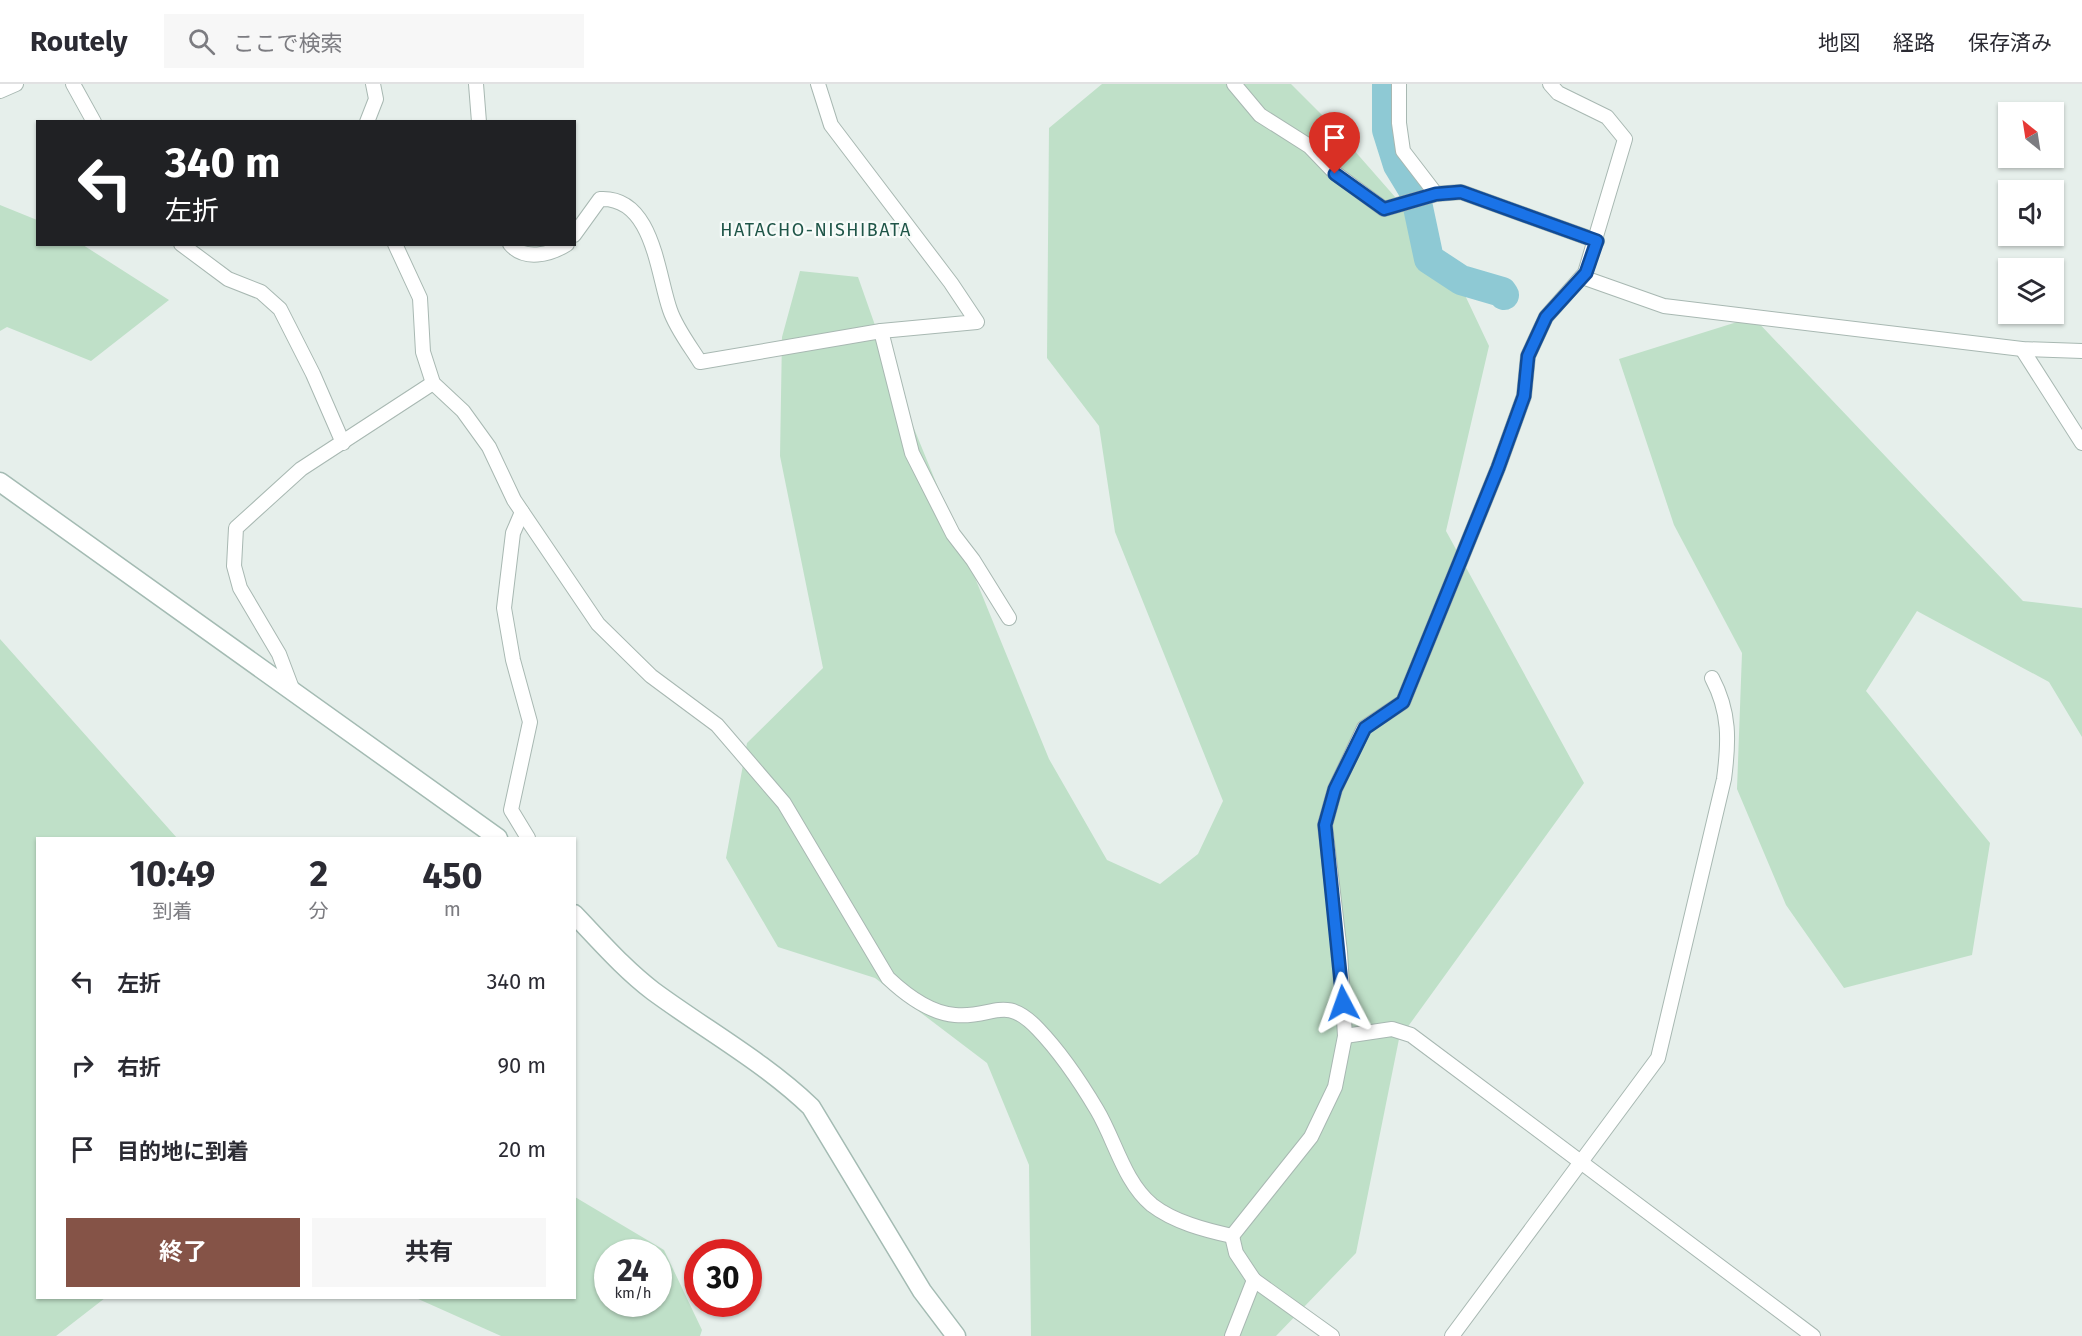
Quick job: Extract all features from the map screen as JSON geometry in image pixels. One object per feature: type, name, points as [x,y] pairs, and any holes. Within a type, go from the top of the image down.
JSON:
[{"type":"street","points":[[0,91],[16,84]]},
{"type":"street","points":[[73,84],[93,120]]},
{"type":"street","points":[[368,120],[376,99],[373,84]]},
{"type":"street","points":[[476,84],[479,120]]},
{"type":"street","points":[[576,232],[600,199],[612,198],[631,207],[647,230],[671,313],[700,362],[881,331],[977,322],[951,283],[831,125],[818,84]]},
{"type":"street","points":[[1234,84],[1260,115],[1309,146],[1335,174],[1384,209],[1436,194],[1461,192],[1597,241]]},
{"type":"street","points":[[1399,84],[1399,123],[1403,151],[1436,194]]},
{"type":"street","points":[[1232,1236],[1311,1137],[1335,1087],[1345,1036],[1340,952],[1325,825],[1335,789],[1365,728],[1403,702],[1498,468],[1524,396],[1528,356],[1546,317],[1584,275],[1590,254],[1597,241],[1625,139],[1607,117],[1557,93],[1550,84]]},
{"type":"street","points":[[184,246],[228,279],[261,292],[280,309],[313,374],[343,443]]},
{"type":"street","points":[[396,246],[420,298],[423,352],[432,383],[463,411],[489,447],[522,512],[598,624],[651,676],[717,725],[784,804],[888,978],[904,992],[939,1012],[957,1016],[1006,1009],[1019,1012],[1048,1041],[1079,1083],[1097,1110],[1134,1184],[1152,1205],[1184,1222],[1232,1236]]},
{"type":"street","points":[[512,246],[518,253],[529,256],[561,246]]},
{"type":"street","points":[[1584,275],[1664,306],[2022,349],[2082,351]]},
{"type":"street","points":[[881,331],[912,453],[953,534],[973,560],[1009,618]]},
{"type":"street","points":[[2022,349],[2082,443]]},
{"type":"street","points":[[293,691],[279,654],[240,588],[234,566],[236,528],[301,469],[432,383]]},
{"type":"street","points":[[0,482],[497,837]]},
{"type":"street","points":[[522,512],[513,533],[504,608],[513,660],[530,722],[511,810],[527,837]]},
{"type":"street","points":[[1452,1336],[1658,1058],[1724,779],[1729,742],[1727,718],[1721,695],[1712,678]]},
{"type":"street","points":[[576,917],[617,959],[652,989],[786,1083],[811,1107],[922,1291],[956,1336]]},
{"type":"street","points":[[1345,1036],[1392,1029],[1412,1035],[1813,1336]]},
{"type":"street","points":[[1232,1236],[1236,1253],[1254,1280],[1332,1336]]},
{"type":"street","points":[[1232,1336],[1254,1280]]},
{"type":"green space","points":[[1102,84],[1291,84],[1331,124],[1446,255],[1489,346],[1446,531],[1584,783],[1399,1039],[1356,1253],[1276,1336],[1031,1336],[1029,1165],[987,1063],[875,978],[778,947],[726,858],[747,743],[823,668],[780,456],[782,337],[800,271],[858,277],[895,382],[1049,759],[1107,860],[1160,884],[1198,854],[1223,801],[1115,532],[1099,426],[1047,358],[1049,128]]},
{"type":"green space","points":[[0,205],[36,220],[36,246],[85,246],[169,300],[91,361],[7,327],[0,331]]},
{"type":"green space","points":[[1753,317],[2023,601],[2082,608],[2082,737],[2049,682],[1917,611],[1866,691],[1990,843],[1972,955],[1844,988],[1786,905],[1737,789],[1742,653],[1674,525],[1619,359]]},
{"type":"green space","points":[[0,639],[176,837],[36,837],[36,1299],[104,1299],[56,1336],[0,1336]]},
{"type":"green space","points":[[576,1198],[646,1239],[594,1239],[594,1317],[672,1317],[672,1267],[684,1292],[684,1317],[696,1317],[702,1330],[700,1336],[501,1336],[418,1299],[576,1299]]},
{"type":"waterway","points":[[1387,84],[1387,130],[1398,165],[1415,193],[1429,259],[1461,280],[1502,292],[1504,295]]},
{"type":"district","name":"HATACHO-NISHIBATA","points":[[816,230]]},
{"type":"route","points":[[1335,174],[1384,209],[1436,194],[1461,192],[1597,241],[1590,254],[1586,273],[1546,317],[1528,356],[1524,396],[1498,468],[1403,702],[1365,728],[1335,789],[1325,825],[1334,918],[1340,952],[1343,1003]]}]
